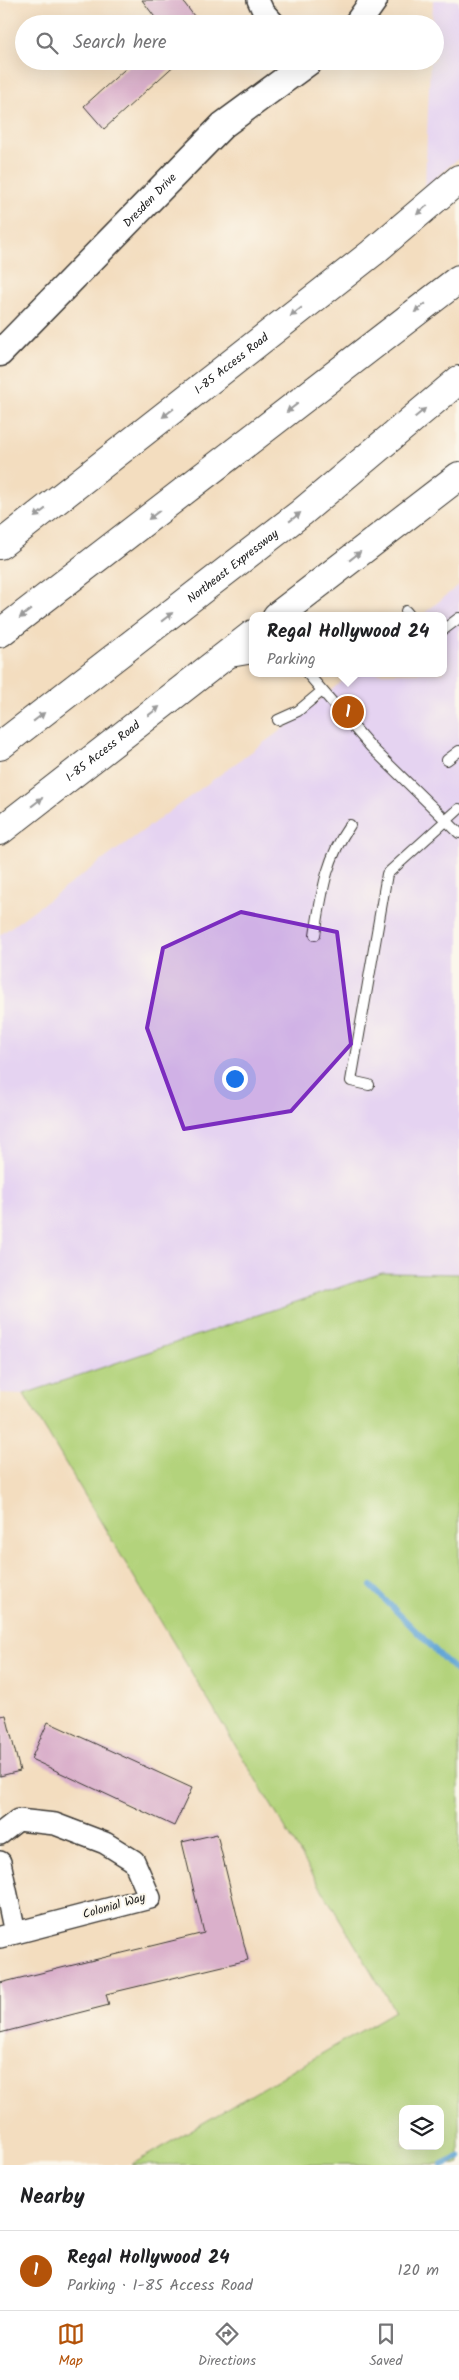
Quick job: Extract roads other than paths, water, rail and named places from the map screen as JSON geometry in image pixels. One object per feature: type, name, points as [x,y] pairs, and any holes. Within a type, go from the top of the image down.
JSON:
[{"type":"main road","name":"I-85 Access Road","points":[[0,544],[372,253],[459,178]]},
{"type":"main road","points":[[0,633],[459,278]]},
{"type":"main road","name":"Northeast Expressway","points":[[0,746],[301,513],[459,380]]},
{"type":"main road","points":[[284,612],[312,596],[459,476]]},
{"type":"main road","name":"I-85 Access Road","points":[[0,830],[249,637]]},
{"type":"street","points":[[258,0],[267,15]]},
{"type":"street","points":[[363,15],[374,0]]},
{"type":"street","name":"Dresden Drive","points":[[0,353],[223,125],[297,70]]},
{"type":"street","name":"Colonial Way","points":[[0,1834],[18,1820],[55,1824],[106,1843],[134,1861],[150,1898],[7,1935],[0,1862]]},
{"type":"lane","points":[[447,627],[459,618]]},
{"type":"lane","points":[[212,666],[249,659]]},
{"type":"lane","points":[[310,677],[371,747],[459,832]]},
{"type":"lane","points":[[278,720],[298,711],[322,691]]},
{"type":"lane","points":[[447,760],[459,751]]},
{"type":"lane","points":[[369,1085],[351,1081],[387,874],[459,809]]},
{"type":"lane","points":[[315,935],[324,878],[336,845],[350,825]]},
{"type":"waterway","points":[[371,1586],[459,1674]]},
{"type":"waterway","points":[[442,2165],[459,2157]]},
{"type":"place","name":"Regal Hollywood 24","points":[[348,712]]}]
